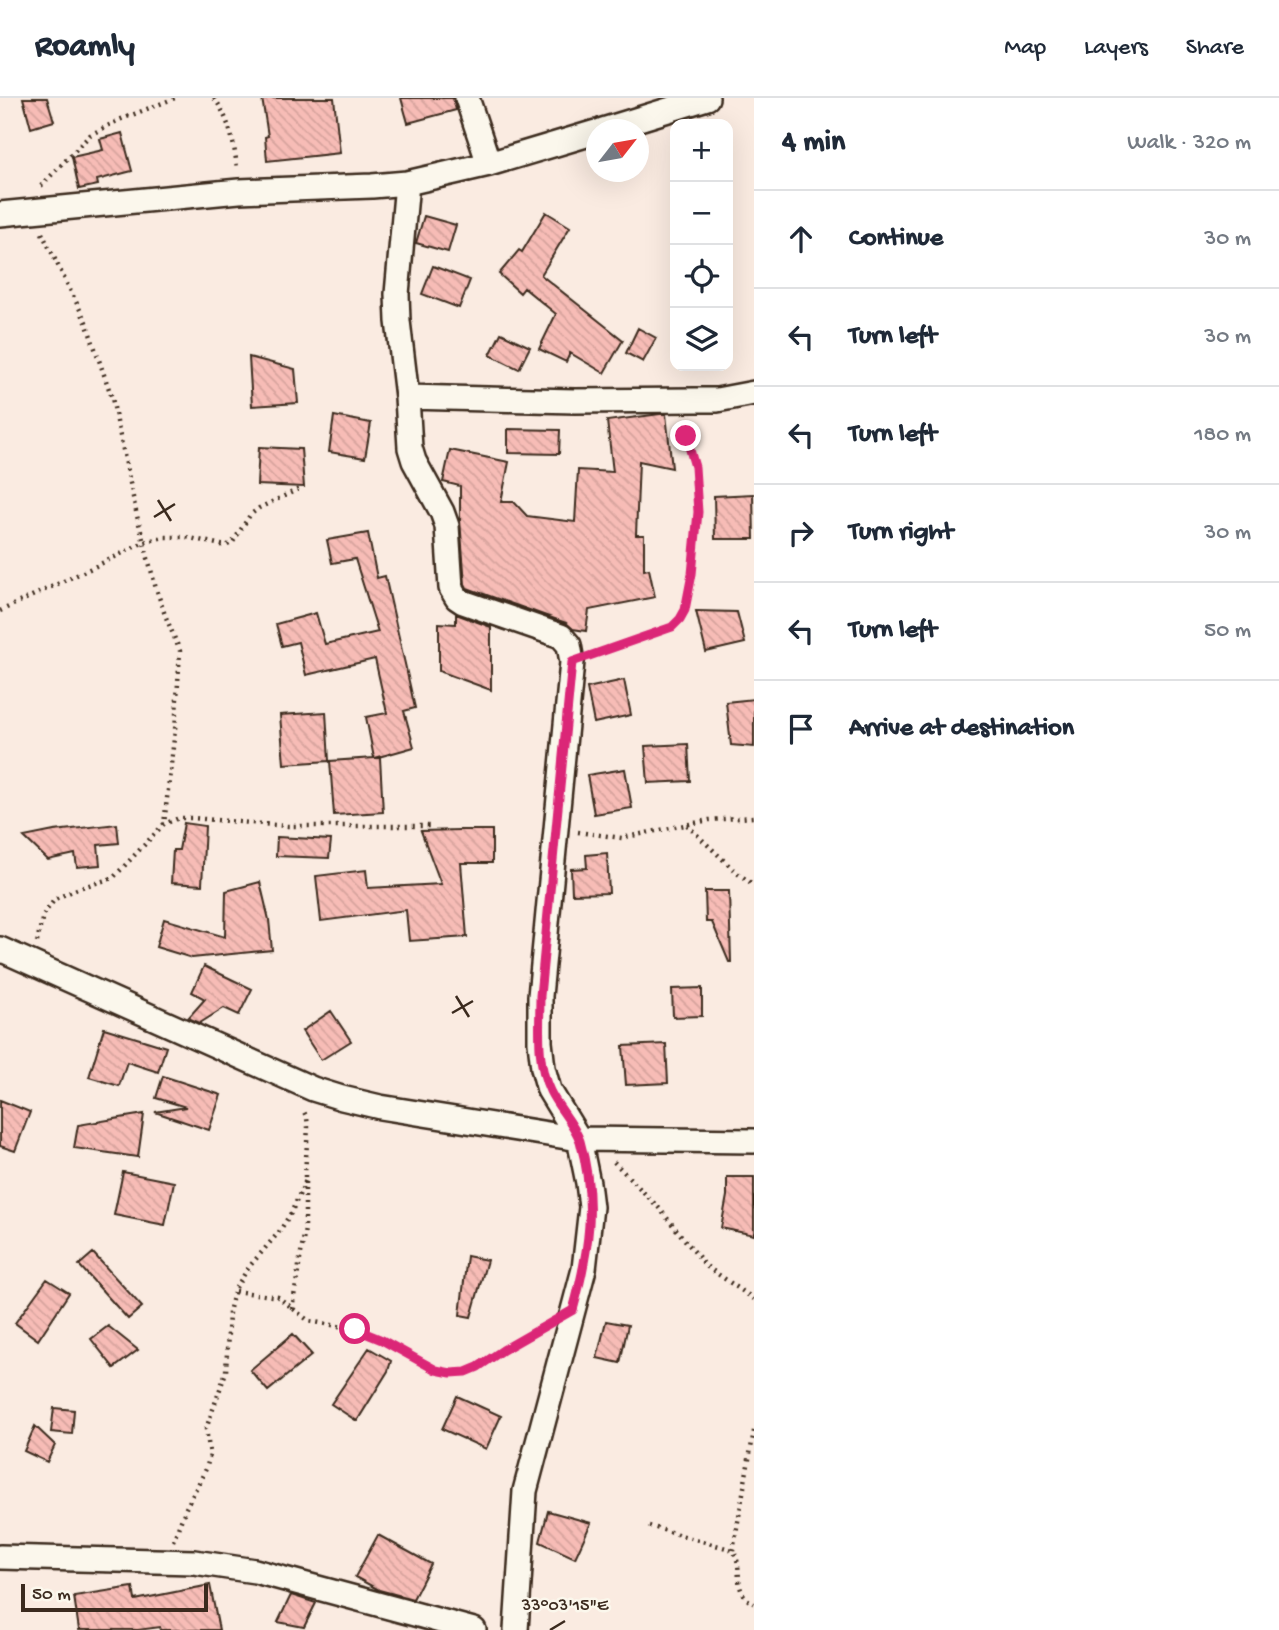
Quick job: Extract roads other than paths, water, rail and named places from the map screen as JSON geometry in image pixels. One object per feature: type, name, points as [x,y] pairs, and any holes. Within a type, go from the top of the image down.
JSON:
[{"type":"street","points":[[467,98],[489,164]]},
{"type":"street","points":[[639,119],[707,98]]},
{"type":"street","points":[[16,212],[239,191],[407,183],[489,164],[586,135]]},
{"type":"street","points":[[407,183],[397,294],[410,448],[447,526],[451,588],[463,602],[561,636],[569,645],[572,662],[540,996],[540,1042],[549,1090],[585,1139],[591,1207],[584,1269],[525,1491],[516,1630]]},
{"type":"street","points":[[407,397],[575,401],[717,400],[754,393]]},
{"type":"street","points":[[0,949],[313,1089],[380,1107],[585,1139],[754,1141]]},
{"type":"street","points":[[0,1557],[194,1562],[255,1572],[474,1630]]}]
